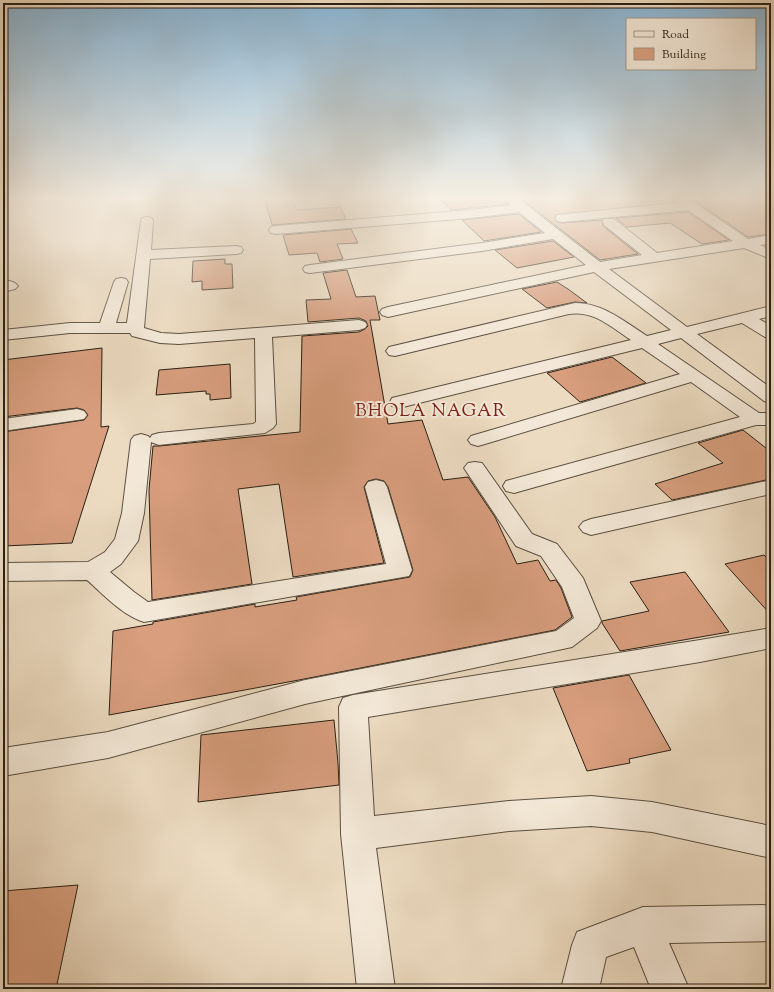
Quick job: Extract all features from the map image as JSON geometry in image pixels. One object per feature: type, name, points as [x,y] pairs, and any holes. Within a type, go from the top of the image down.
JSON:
[{"type":"street","points":[[135,328],[144,243]]},
{"type":"street","points":[[310,269],[505,243]]},
{"type":"street","points":[[566,243],[771,397]]},
{"type":"street","points":[[636,243],[654,258]]},
{"type":"street","points":[[388,312],[597,267],[743,243]]},
{"type":"street","points":[[746,243],[771,255]]},
{"type":"street","points":[[143,255],[236,250]]},
{"type":"street","points":[[107,327],[121,282]]},
{"type":"street","points":[[395,351],[578,308],[596,310],[642,342],[763,419]]},
{"type":"street","points":[[399,402],[771,311]]},
{"type":"street","points":[[744,317],[771,333]]},
{"type":"street","points":[[3,335],[43,330],[107,327],[135,328],[138,332],[144,335],[179,339],[359,325]]},
{"type":"street","points":[[3,572],[93,571],[113,558],[126,541],[150,440],[258,429],[266,424],[263,332]]},
{"type":"street","points":[[3,762],[108,745],[305,692],[563,640],[588,621],[574,584],[549,550],[524,540],[477,454],[694,375]]},
{"type":"street","points":[[3,425],[77,415]]},
{"type":"street","points":[[514,486],[763,419]]},
{"type":"street","points":[[93,571],[125,599],[144,612],[400,570],[376,487]]},
{"type":"street","points":[[591,527],[771,487]]},
{"type":"street","points":[[376,989],[358,834],[353,707],[700,651],[771,638]]},
{"type":"street","points":[[358,834],[509,816],[591,811],[652,817],[770,845]]},
{"type":"street","points":[[580,989],[590,945],[643,925],[771,923]]},
{"type":"street","points":[[643,925],[670,989]]},
{"type":"building","points":[[285,243],[352,243],[337,244],[343,259],[320,262],[317,253],[289,255]]},
{"type":"building","points":[[538,243],[556,243],[574,257],[517,268],[495,250]]},
{"type":"building","points":[[579,243],[625,243],[638,254],[600,260]]},
{"type":"building","points":[[225,259],[225,264],[232,264],[233,288],[202,290],[202,281],[192,282],[193,261]]},
{"type":"building","points":[[347,270],[356,297],[375,296],[380,320],[370,320],[388,424],[422,420],[443,480],[468,477],[495,517],[517,564],[538,560],[550,581],[556,580],[561,588],[572,617],[555,630],[109,715],[113,631],[153,624],[153,622],[255,604],[255,607],[297,600],[296,597],[410,577],[413,570],[388,487],[384,481],[376,479],[368,481],[364,487],[384,563],[293,577],[279,484],[238,489],[252,584],[152,600],[149,490],[153,446],[300,432],[302,336],[359,332],[368,326],[366,321],[359,318],[308,322],[306,300],[331,299],[323,273]]},
{"type":"building","points":[[557,282],[587,303],[575,302],[547,308],[522,289]]},
{"type":"building","points":[[102,348],[101,427],[109,426],[72,543],[3,546],[3,432],[84,420],[88,415],[84,410],[77,408],[3,417],[3,360]]},
{"type":"building","points":[[612,357],[646,383],[580,402],[547,373]]},
{"type":"building","points":[[230,364],[231,398],[210,400],[210,394],[206,394],[206,391],[156,395],[159,370]]},
{"type":"building","points":[[743,430],[771,452],[771,479],[672,500],[655,484],[723,463],[698,443]]},
{"type":"building","points":[[764,555],[771,562],[771,615],[725,564]]},
{"type":"building","points":[[685,572],[729,632],[620,651],[602,621],[649,611],[630,582]]},
{"type":"building","points":[[629,675],[671,750],[629,759],[630,763],[587,771],[553,688]]},
{"type":"building","points":[[334,720],[339,785],[198,802],[201,735]]},
{"type":"building","points":[[78,885],[56,989],[3,989],[3,891]]},
{"type":"district","name":"BHOLA NAGAR","points":[[431,410]]}]
